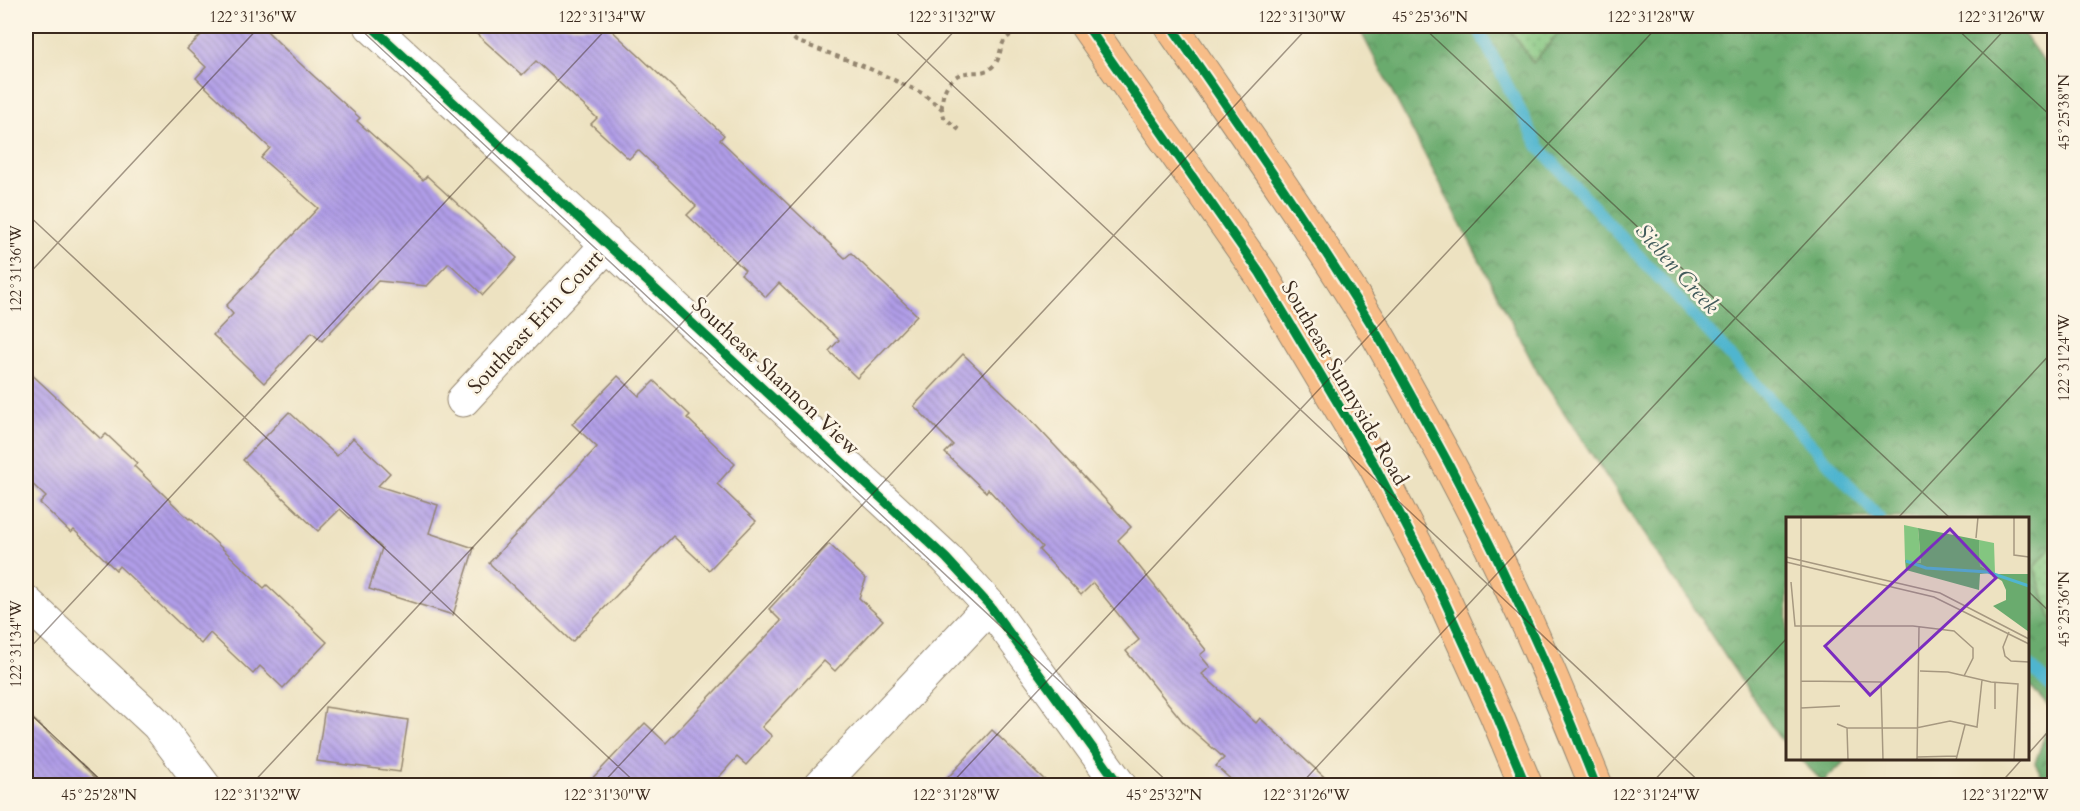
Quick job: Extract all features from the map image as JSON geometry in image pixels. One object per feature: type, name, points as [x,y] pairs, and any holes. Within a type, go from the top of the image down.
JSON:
[{"type":"main road","name":"Southeast Sunnyside Road","points":[[1087,26],[1260,273],[1374,464],[1440,591],[1526,786]]},
{"type":"main road","points":[[1170,26],[1288,197],[1377,335],[1459,482],[1500,564],[1564,705],[1596,786]]},
{"type":"street","name":"Southeast Shannon View","points":[[371,26],[946,558],[990,606],[1120,786]]},
{"type":"street","name":"Southeast Erin Court","points":[[463,400],[608,244]]},
{"type":"street","points":[[26,602],[158,725],[204,785]]},
{"type":"street","points":[[820,786],[990,606]]},
{"type":"path","points":[[781,26],[796,41],[906,84],[942,109]]},
{"type":"path","points":[[959,130],[944,117],[942,109],[944,92],[949,83],[962,74],[980,73],[988,69],[997,62],[1004,42],[1027,26]]},
{"type":"green space","points":[[1358,26],[1508,26],[1533,63],[1564,26],[2018,26],[2054,76],[2054,544],[2034,567],[2054,627],[2054,785],[2047,785],[2035,763],[2053,712],[2029,684],[2029,517],[1786,517],[1786,745],[1538,373]]},
{"type":"green space","points":[[1508,26],[1564,26],[1533,63]]},
{"type":"green space","points":[[2054,544],[2054,627],[2034,567]]},
{"type":"green space","points":[[1801,760],[1846,760],[1823,782]]},
{"type":"building","points":[[210,26],[262,26],[360,118],[357,121],[423,180],[427,176],[517,258],[483,295],[449,263],[427,286],[378,281],[322,341],[312,332],[264,383],[213,335],[233,314],[226,306],[318,208],[261,158],[270,148],[196,78],[206,67],[187,49]]},
{"type":"building","points":[[468,26],[607,26],[724,135],[720,140],[845,258],[851,253],[917,315],[857,378],[829,351],[839,340],[779,283],[766,297],[741,274],[745,270],[687,215],[696,206],[638,150],[629,159],[591,124],[597,118],[536,61],[522,75]]},
{"type":"building","points":[[963,354],[1027,416],[1131,527],[1118,540],[1206,650],[1200,655],[1210,667],[1202,674],[1256,723],[1260,718],[1334,786],[1238,786],[1216,766],[1224,758],[1184,723],[1126,651],[1139,640],[1093,583],[1081,595],[1039,550],[1042,547],[988,489],[986,492],[945,453],[953,445],[914,406]]},
{"type":"building","points":[[26,369],[101,439],[106,434],[137,463],[134,466],[189,519],[264,588],[267,585],[327,642],[283,688],[260,666],[253,674],[210,633],[201,644],[119,566],[116,570],[74,530],[71,533],[40,503],[46,497],[26,478]]},
{"type":"building","points":[[618,376],[639,396],[654,381],[690,415],[687,418],[735,464],[717,484],[756,521],[709,570],[673,536],[572,642],[489,563],[597,447],[572,424]]},
{"type":"building","points":[[289,412],[337,456],[353,438],[390,473],[378,486],[438,505],[429,533],[474,548],[453,615],[369,589],[382,548],[340,509],[318,531],[243,460]]},
{"type":"building","points":[[829,544],[866,579],[859,598],[883,620],[835,671],[824,661],[762,727],[772,736],[746,765],[737,757],[711,786],[585,786],[645,723],[666,743],[781,621],[769,609]]},
{"type":"building","points":[[325,707],[408,720],[400,772],[317,761]]},
{"type":"building","points":[[26,712],[104,786],[26,786]]},
{"type":"building","points":[[992,730],[1051,786],[940,786]]},
{"type":"waterway","name":"Sieben Creek","points":[[1477,26],[1539,147],[1878,517]]},
{"type":"waterway","name":"Sieben Creek","points":[[2029,665],[2054,690]]},
{"type":"cycle path","points":[[371,26],[946,558],[990,606],[1120,786]]},
{"type":"cycle path","points":[[1087,26],[1260,273],[1374,464],[1440,591],[1526,786]]},
{"type":"cycle path","points":[[1171,26],[1302,217],[1383,344],[1446,458],[1493,550],[1557,690],[1596,786]]}]
